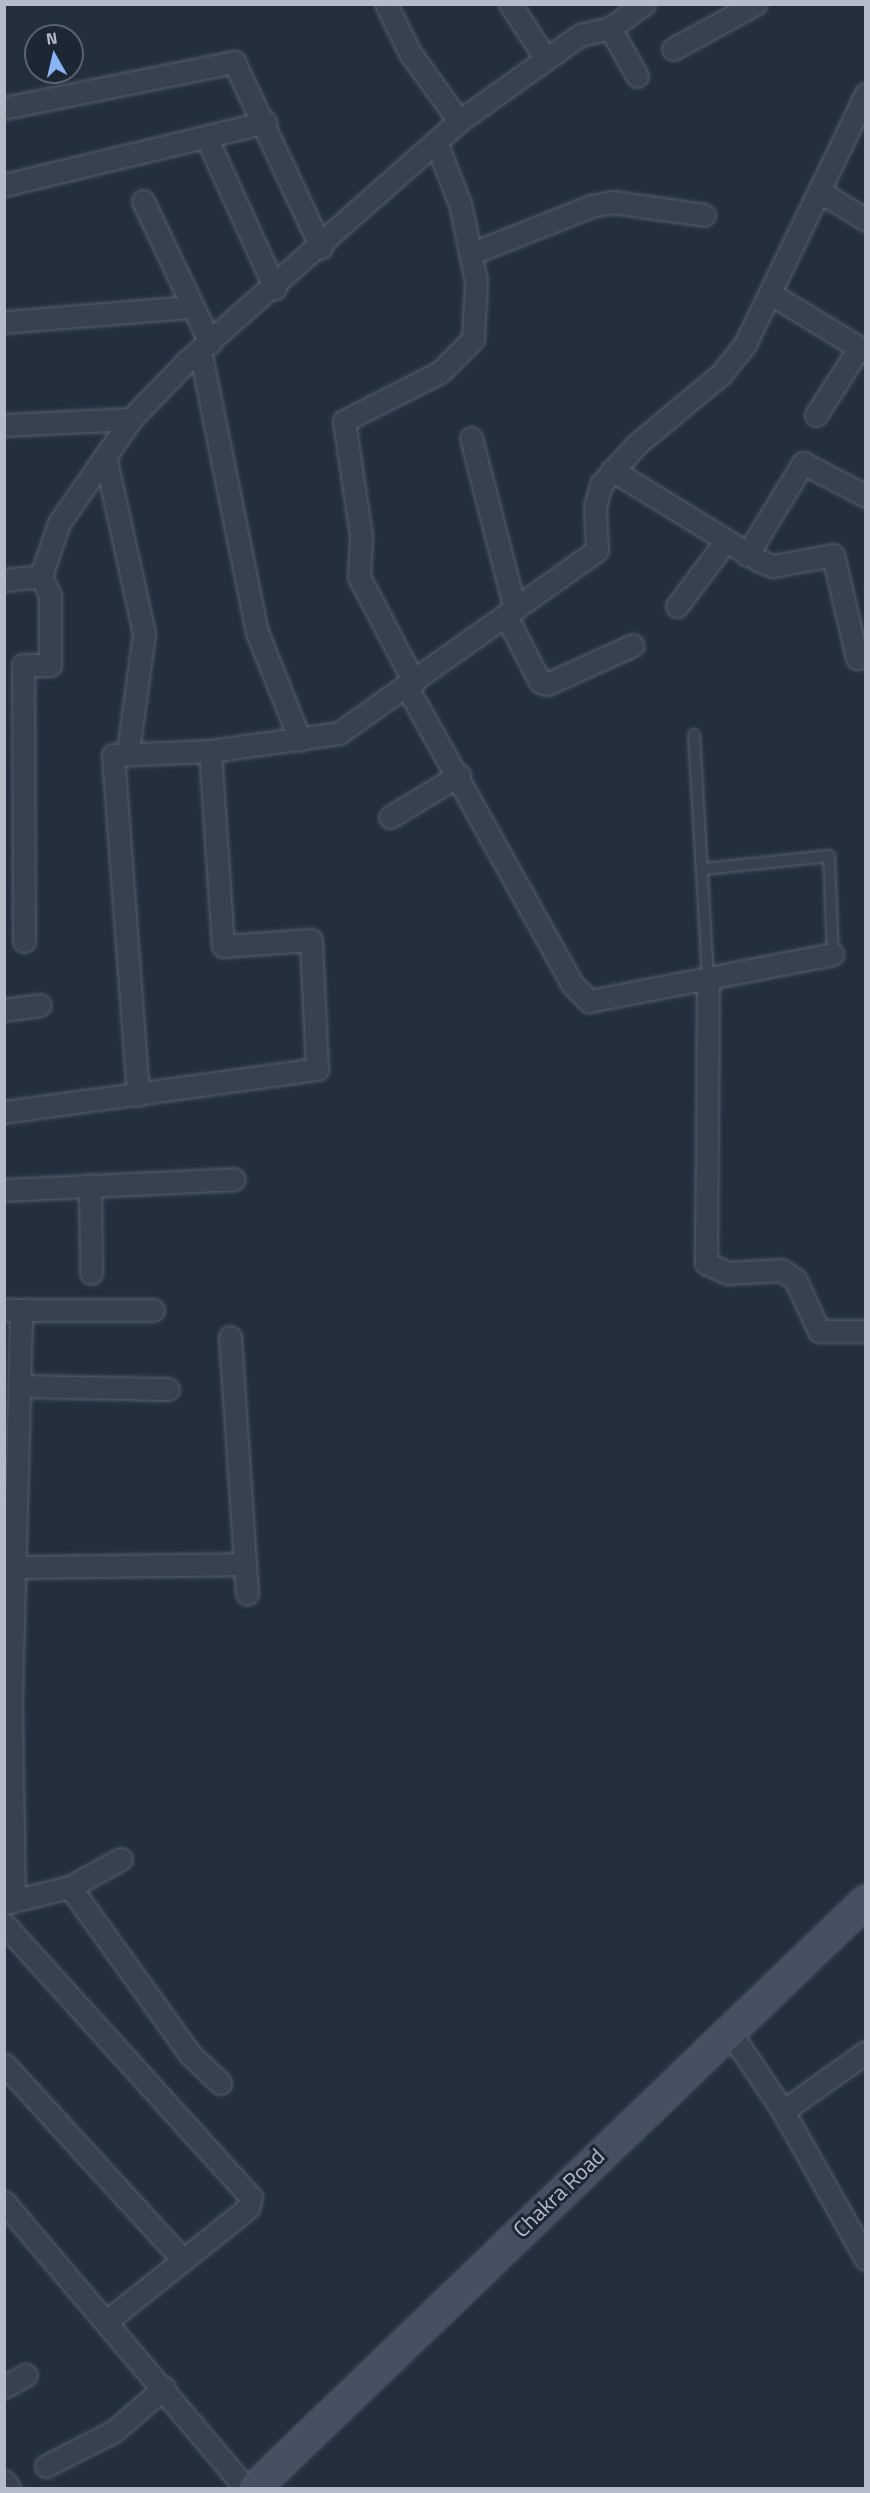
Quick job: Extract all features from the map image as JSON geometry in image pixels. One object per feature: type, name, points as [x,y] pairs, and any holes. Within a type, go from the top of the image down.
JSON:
[{"type":"main road","name":"Chakra Road","points":[[255,2488],[728,2030],[866,1901]]},
{"type":"street","points":[[386,4],[410,53],[459,122]]},
{"type":"street","points":[[510,4],[546,59]]},
{"type":"street","points":[[24,941],[12,804],[23,665],[50,665],[50,596],[41,576],[59,523],[130,419],[205,347],[321,248],[436,142],[459,122],[580,35],[610,28],[644,4]]},
{"type":"street","points":[[673,49],[755,4]]},
{"type":"street","points":[[610,28],[637,76]]},
{"type":"street","points":[[4,108],[234,62],[266,122],[321,248]]},
{"type":"street","points":[[138,1095],[112,771],[113,755],[128,751],[210,751],[339,734],[414,690],[511,613],[597,550],[596,501],[612,470],[721,374],[745,344],[822,193],[866,94]]},
{"type":"street","points":[[4,185],[207,139],[266,122]]},
{"type":"street","points":[[207,139],[275,288]]},
{"type":"street","points":[[436,142],[460,204],[470,254],[475,328],[464,353],[440,372],[344,421],[361,536],[359,577],[414,690],[578,993],[589,1001],[708,981],[833,954]]},
{"type":"street","points":[[822,193],[866,220]]},
{"type":"street","points":[[143,201],[191,307],[205,347],[257,632],[300,740]]},
{"type":"street","points":[[470,254],[591,206],[613,202],[682,217],[704,215]]},
{"type":"street","points":[[771,294],[862,350],[816,415]]},
{"type":"street","points":[[4,321],[191,307]]},
{"type":"street","points":[[4,425],[130,419]]},
{"type":"street","points":[[471,438],[511,613],[540,682],[547,684],[633,645]]},
{"type":"street","points":[[105,456],[144,634],[128,751]]},
{"type":"street","points":[[747,555],[803,463],[866,496]]},
{"type":"street","points":[[612,470],[725,542],[773,566],[833,555],[857,658],[866,655]]},
{"type":"street","points":[[677,606],[725,542]]},
{"type":"street","points":[[4,580],[41,576]]},
{"type":"street","points":[[4,1112],[317,1069],[311,940],[223,946],[210,751]]},
{"type":"street","points":[[390,817],[459,774]]},
{"type":"street","points":[[708,981],[706,1263],[727,1273],[781,1270],[795,1279],[819,1331],[866,1332]]},
{"type":"street","points":[[4,1010],[40,1005]]},
{"type":"street","points":[[4,1190],[234,1179]]},
{"type":"street","points":[[90,1185],[91,1273]]},
{"type":"street","points":[[121,1859],[70,1887],[10,1902],[9,1601],[14,1567],[20,1386],[13,1310],[153,1310]]},
{"type":"street","points":[[230,1337],[247,1593]]},
{"type":"street","points":[[20,1386],[168,1389]]},
{"type":"street","points":[[14,1567],[244,1564]]},
{"type":"street","points":[[70,1887],[190,2054],[220,2083]]},
{"type":"street","points":[[4,1924],[251,2198],[248,2208],[108,2320]]},
{"type":"street","points":[[728,2030],[783,2111],[865,2255]]},
{"type":"street","points":[[783,2111],[866,2052]]},
{"type":"street","points":[[4,2064],[183,2260]]},
{"type":"street","points":[[4,2202],[108,2320],[246,2488]]},
{"type":"street","points":[[4,2387],[26,2375]]},
{"type":"street","points":[[46,2466],[114,2431],[164,2388]]},
{"type":"street","points":[[4,2481],[9,2488]]},
{"type":"lane","points":[[694,735],[708,981]]},
{"type":"lane","points":[[702,869],[829,856],[833,954]]}]
